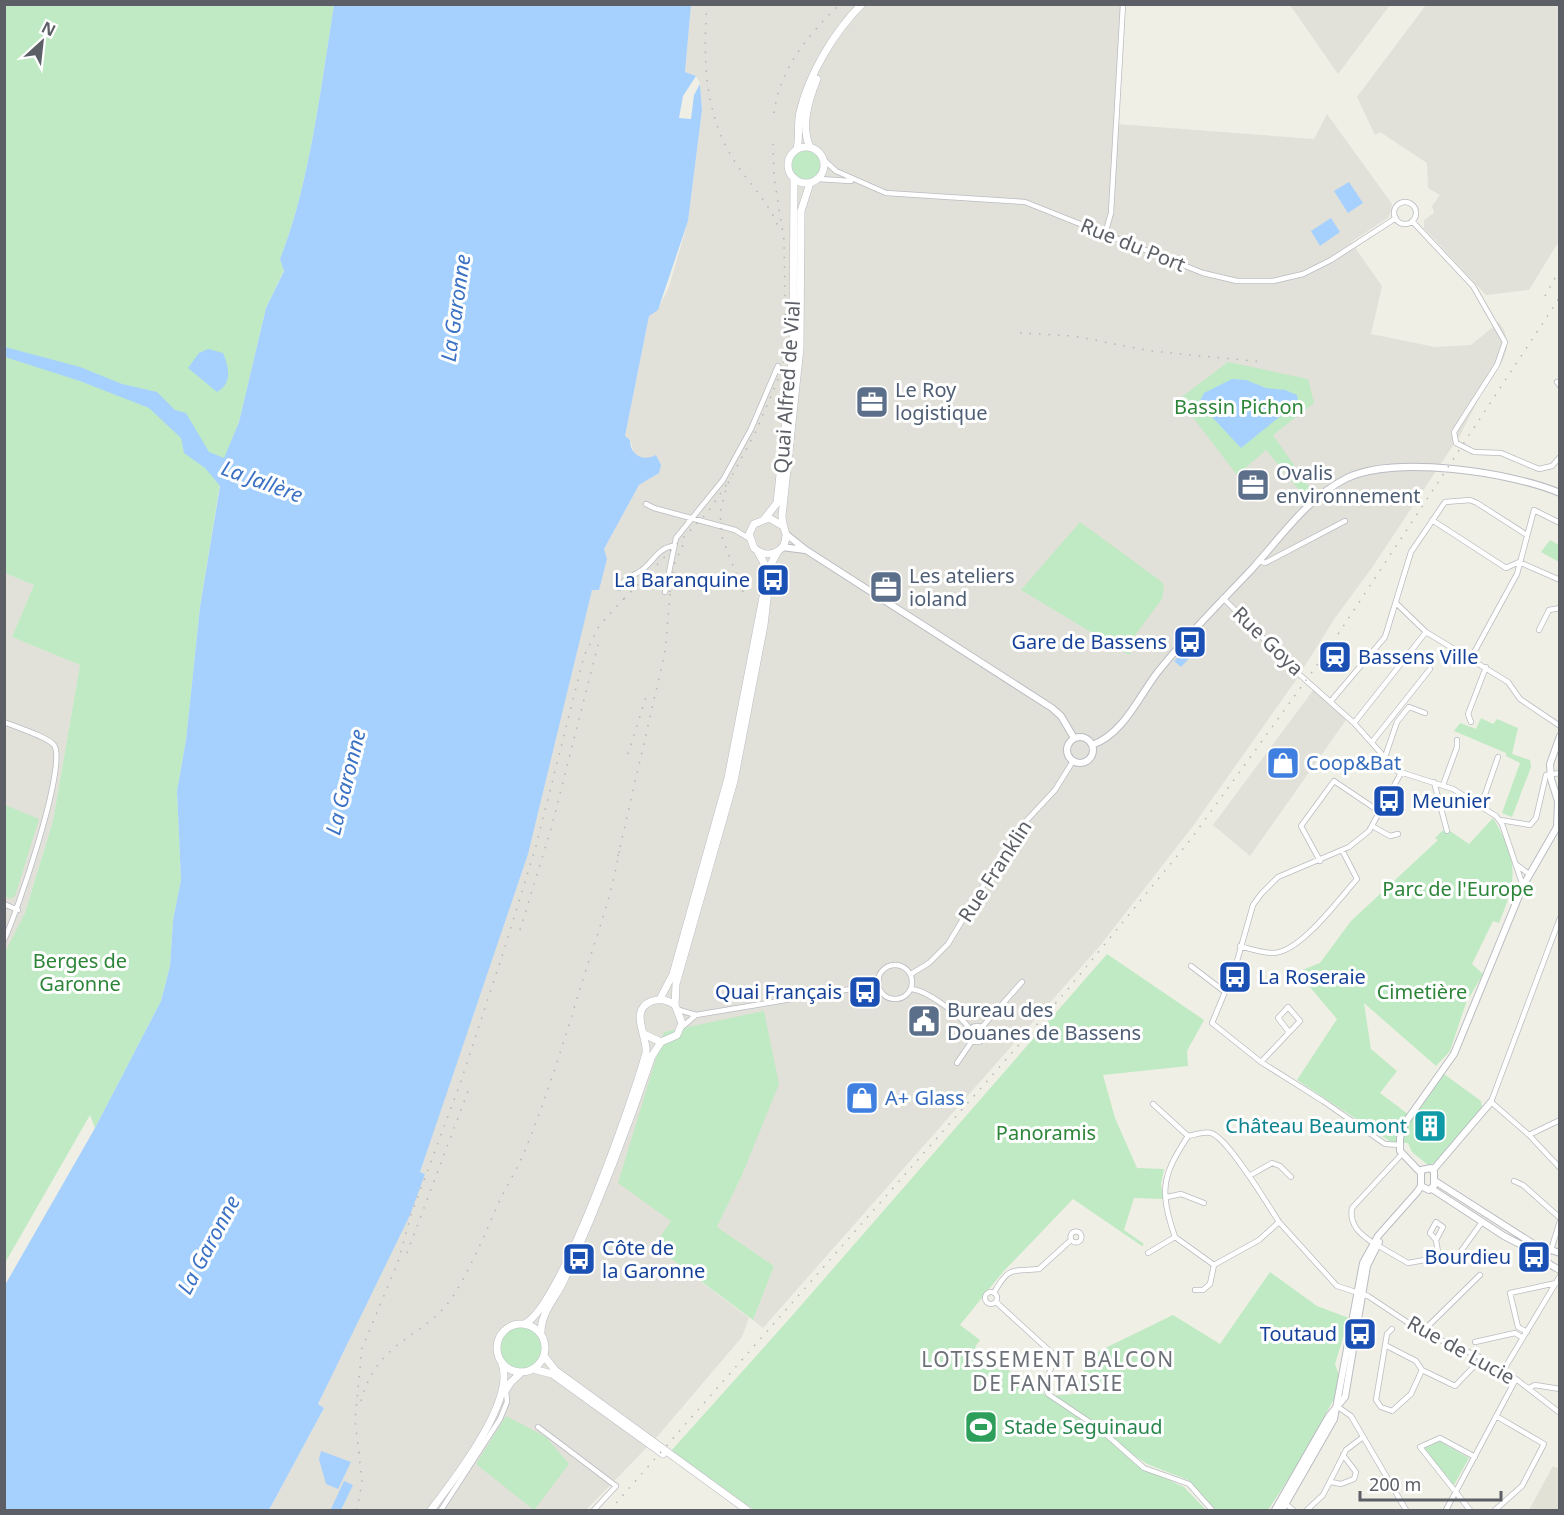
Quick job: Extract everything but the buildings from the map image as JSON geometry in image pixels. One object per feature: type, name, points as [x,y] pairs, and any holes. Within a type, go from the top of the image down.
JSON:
[{"type":"main road","points":[[797,149],[802,104],[844,25],[862,4]]},
{"type":"main road","points":[[810,147],[805,132],[807,115],[825,57]]},
{"type":"main road","points":[[810,147],[819,151],[824,160],[823,172],[818,179],[810,183],[794,178],[788,164],[791,155],[797,149],[810,147]]},
{"type":"main road","name":"Quai Alfred de Vial","points":[[764,518],[772,513],[777,503],[792,369],[794,178]]},
{"type":"main road","name":"Quai Alfred de Vial","points":[[783,526],[800,348],[801,211],[810,183]]},
{"type":"main road","points":[[500,1398],[505,1376],[496,1351],[499,1336],[510,1326],[524,1324],[538,1313],[559,1279],[607,1166],[644,1059],[646,1044],[639,1023],[641,1012],[648,1003],[660,999],[672,974],[728,778],[764,592],[764,563],[750,539],[754,524],[764,518],[774,520],[783,526],[786,534],[771,564],[766,614],[734,781],[676,984],[677,1008],[682,1023],[672,1039],[661,1042],[644,1034]]},
{"type":"main road","points":[[758,552],[768,555],[780,549]]},
{"type":"main road","points":[[660,999],[677,1008]]},
{"type":"main road","points":[[661,1042],[652,1056],[600,1198],[560,1290],[542,1320],[544,1356],[555,1370],[747,1510]]},
{"type":"main road","points":[[524,1324],[541,1334]]},
{"type":"main road","points":[[533,1369],[544,1356]]},
{"type":"main road","points":[[502,1364],[522,1372]]},
{"type":"main road","points":[[431,1510],[479,1439],[500,1398],[522,1372],[533,1369],[552,1374],[739,1510]]},
{"type":"street","points":[[1105,234],[1111,213],[1123,4]]},
{"type":"street","name":"Rue du Port","points":[[824,160],[832,169],[857,182],[894,195],[1025,202],[1203,273],[1255,283],[1291,278],[1316,268],[1396,218]]},
{"type":"street","name":"Rue du Port","points":[[818,179],[857,182]]},
{"type":"street","points":[[1402,203],[1410,203],[1416,212],[1412,221],[1403,224],[1396,218],[1396,207],[1402,203]]},
{"type":"street","points":[[1412,221],[1473,286],[1505,342],[1497,365],[1455,432],[1456,443],[1468,450],[1501,453],[1539,469],[1552,466],[1560,457]]},
{"type":"street","points":[[665,592],[673,546],[691,518],[723,480],[751,429],[778,366]]},
{"type":"street","points":[[1092,745],[1112,735],[1156,674],[1310,505],[1334,486],[1354,475],[1381,469],[1413,468],[1508,476],[1560,493]]},
{"type":"street","points":[[1331,701],[1385,637],[1411,552],[1445,502],[1470,500],[1527,535]]},
{"type":"street","points":[[646,504],[735,530],[750,539]]},
{"type":"street","points":[[1471,658],[1518,574],[1519,562],[1534,510],[1560,523]]},
{"type":"street","points":[[1432,520],[1506,568],[1519,562],[1560,580]]},
{"type":"street","points":[[1259,561],[1265,563],[1346,521]]},
{"type":"street","points":[[786,534],[806,550],[1052,708],[1061,716],[1074,738]]},
{"type":"street","points":[[1275,543],[1277,551],[1282,554]]},
{"type":"street","points":[[619,588],[624,580],[642,570],[664,549],[673,546]]},
{"type":"street","points":[[780,549],[806,550]]},
{"type":"street","name":"Rue Goya","points":[[1223,598],[1300,675],[1354,723],[1401,773]]},
{"type":"street","points":[[1396,603],[1426,632],[1508,681],[1520,699],[1560,726]]},
{"type":"street","points":[[1539,630],[1549,610],[1560,608]]},
{"type":"street","points":[[1354,723],[1426,632]]},
{"type":"street","points":[[1471,722],[1468,714],[1486,667]]},
{"type":"street","points":[[1372,742],[1431,669]]},
{"type":"street","points":[[1385,757],[1397,722],[1409,707],[1425,713]]},
{"type":"street","points":[[4,722],[54,745],[57,754],[44,823],[18,910],[4,940]]},
{"type":"street","points":[[1559,921],[1491,1102],[1433,1170],[1422,1170],[1402,1154],[1401,1145],[1405,1123],[1454,1054],[1523,886],[1558,828],[1558,801],[1550,774],[1550,764],[1560,736]]},
{"type":"street","points":[[1074,738],[1086,739],[1092,745],[1092,753],[1088,760],[1081,763],[1073,761],[1067,755],[1067,747],[1074,738]]},
{"type":"street","points":[[1443,784],[1457,747],[1457,740]]},
{"type":"street","points":[[1481,806],[1498,757]]},
{"type":"street","name":"Rue Franklin","points":[[911,974],[929,963],[948,944],[1015,833],[1055,790],[1073,761]]},
{"type":"street","points":[[1523,886],[1500,820],[1443,784],[1401,773],[1372,826],[1342,850],[1278,877],[1261,894],[1253,905],[1225,992],[1212,1023],[1261,1062],[1385,1144],[1401,1145],[1422,1170],[1426,1188],[1518,1245],[1547,1253],[1560,1252]]},
{"type":"street","points":[[1500,820],[1508,819],[1527,826],[1534,822],[1545,775],[1560,773]]},
{"type":"street","points":[[1320,861],[1301,826],[1334,781],[1380,813]]},
{"type":"street","points":[[1434,782],[1447,831]]},
{"type":"street","points":[[1372,826],[1390,837],[1398,834]]},
{"type":"street","points":[[1240,946],[1272,953],[1289,950],[1305,936],[1357,879],[1342,850]]},
{"type":"street","points":[[1516,863],[1530,875]]},
{"type":"street","points":[[4,904],[18,910]]},
{"type":"street","points":[[677,1008],[696,1015],[869,986],[879,979],[883,970],[893,965],[903,966],[911,974],[911,989]]},
{"type":"street","points":[[1191,966],[1225,992]]},
{"type":"street","points":[[879,979],[881,991]]},
{"type":"street","points":[[982,1027],[1022,982]]},
{"type":"street","points":[[869,986],[881,991],[887,997],[898,999],[911,989],[921,990],[970,1029]]},
{"type":"street","points":[[1261,1062],[1300,1021],[1288,1007],[1278,1018],[1289,1032]]},
{"type":"street","points":[[680,1029],[696,1015]]},
{"type":"street","points":[[972,1041],[968,1035],[970,1029],[974,1026],[982,1027]]},
{"type":"street","points":[[972,1041],[982,1040],[985,1033],[982,1027]]},
{"type":"street","points":[[957,1063],[972,1041]]},
{"type":"street","points":[[1491,1102],[1529,1135],[1560,1168]]},
{"type":"street","points":[[1153,1104],[1188,1136]]},
{"type":"street","points":[[1529,1135],[1560,1120]]},
{"type":"street","points":[[1195,1290],[1203,1290],[1210,1284],[1214,1265],[1259,1240],[1279,1222],[1249,1176],[1218,1136],[1209,1132],[1188,1136],[1169,1165],[1163,1184],[1175,1237],[1214,1265]]},
{"type":"street","points":[[1402,1154],[1352,1208],[1350,1218],[1355,1229],[1375,1244],[1408,1263],[1439,1258],[1462,1251],[1482,1222]]},
{"type":"street","points":[[1249,1176],[1272,1162],[1280,1166],[1291,1177]]},
{"type":"street","points":[[1433,1170],[1435,1181],[1547,1253]]},
{"type":"street","points":[[1293,1510],[1284,1507],[1335,1419],[1363,1263],[1375,1244],[1435,1181]]},
{"type":"street","points":[[1514,1181],[1523,1185],[1560,1220],[1547,1253],[1548,1263],[1560,1269]]},
{"type":"street","points":[[1167,1197],[1181,1194],[1204,1203]]},
{"type":"street","name":"Rue de Lucie","points":[[1279,1222],[1337,1286],[1359,1293],[1422,1332],[1482,1358],[1516,1379],[1560,1413]]},
{"type":"street","points":[[1436,1240],[1443,1227],[1436,1222],[1430,1233],[1436,1240],[1439,1258]]},
{"type":"street","points":[[1148,1253],[1175,1237]]},
{"type":"street","points":[[1071,1240],[1039,1269],[1018,1268],[1006,1274],[994,1293],[996,1302],[1054,1355],[1054,1362],[1046,1379],[1048,1394],[1100,1429],[1144,1468],[1189,1484],[1212,1510]]},
{"type":"street","points":[[1422,1332],[1478,1276],[1482,1282]]},
{"type":"street","points":[[1503,1371],[1560,1276]]},
{"type":"street","points":[[1515,1333],[1518,1327],[1510,1293],[1556,1283]]},
{"type":"street","points":[[994,1293],[988,1293],[985,1300],[991,1305],[996,1302]]},
{"type":"street","points":[[1518,1327],[1527,1332]]},
{"type":"street","points":[[1392,1329],[1387,1334],[1376,1400],[1381,1407],[1389,1411],[1398,1408],[1411,1394],[1422,1370]]},
{"type":"street","points":[[1475,1342],[1515,1333],[1523,1338]]},
{"type":"street","points":[[1385,1345],[1416,1361],[1422,1370],[1455,1386],[1482,1358]]},
{"type":"street","points":[[1446,1510],[1516,1379]]},
{"type":"street","points":[[1528,1388],[1535,1385],[1560,1389]]},
{"type":"street","points":[[441,1510],[500,1419],[507,1402],[506,1390]]},
{"type":"street","points":[[1338,1407],[1351,1416],[1406,1510]]},
{"type":"street","points":[[1275,1510],[1329,1416],[1338,1407]]},
{"type":"street","points":[[1495,1510],[1522,1486],[1544,1444],[1496,1416]]},
{"type":"street","points":[[538,1427],[616,1486],[594,1510]]},
{"type":"street","points":[[1307,1510],[1318,1502],[1331,1482],[1343,1455],[1363,1437]]},
{"type":"street","points":[[1470,1510],[1420,1448],[1440,1438],[1475,1457]]},
{"type":"street","points":[[1331,1482],[1345,1484],[1354,1479],[1356,1472],[1343,1455]]},
{"type":"shaded area","points":[[691,5],[1123,5],[1117,60],[1117,124],[1314,139],[1327,114],[1392,204],[1389,217],[1351,242],[1382,286],[1371,334],[1435,347],[1471,345],[1499,322],[1505,332],[1507,348],[1503,360],[1487,383],[1460,435],[1371,569],[1335,618],[1296,680],[1193,826],[1099,947],[763,1328],[753,1320],[774,1266],[717,1227],[742,1175],[764,1012],[664,1032],[671,1221],[655,1247],[749,1318],[742,1337],[656,1438],[586,1510],[269,1510],[324,1408],[318,1404],[425,1174],[420,1172],[604,549],[639,485],[659,473],[656,455],[647,459],[638,457],[634,453],[630,440],[625,436],[649,316],[658,309],[669,287],[688,221],[702,110],[700,83],[696,76],[685,72]]},
{"type":"shaded area","points":[[1290,5],[1390,5],[1338,74]]},
{"type":"shaded area","points":[[1426,5],[1559,5],[1559,241],[1529,290],[1486,295],[1424,228],[1424,220],[1434,213],[1432,206],[1440,195],[1428,188],[1427,163],[1380,132],[1375,135],[1357,97]]},
{"type":"shaded area","points":[[5,573],[34,585],[12,637],[80,665],[53,821],[25,913],[5,954]]},
{"type":"shaded area","points":[[1314,689],[1346,720],[1250,856],[1213,825]]},
{"type":"shaded area","points":[[1553,1466],[1559,1469],[1559,1510],[1529,1510]]},
{"type":"green space","name":"Berges de Garonne","points":[[5,5],[334,5],[307,167],[280,259],[284,270],[266,308],[239,422],[224,459],[200,607],[186,740],[177,791],[181,880],[173,920],[170,966],[161,1001],[95,1128],[90,1115],[5,1263],[4,954],[25,913],[53,821],[80,665],[12,637],[34,585],[5,573]]},
{"type":"green space","points":[[806,151],[816,155],[820,165],[816,175],[806,179],[796,175],[792,165],[796,155]]},
{"type":"green space","name":"Bassin Pichon","points":[[1228,362],[1308,379],[1314,403],[1273,435],[1312,491],[1305,497],[1266,450],[1237,475],[1179,399]]},
{"type":"green space","points":[[1080,522],[1162,582],[1164,587],[1162,599],[1133,638],[1136,640],[1129,655],[1021,590]]},
{"type":"green space","points":[[1550,540],[1559,545],[1559,562],[1541,552]]},
{"type":"green space","points":[[1481,718],[1493,724],[1497,719],[1518,728],[1512,754],[1530,760],[1531,767],[1512,817],[1502,813],[1520,763],[1506,756],[1506,753],[1454,731],[1460,723],[1476,729]]},
{"type":"green space","points":[[5,805],[39,819],[15,896],[10,899],[5,896]]},
{"type":"green space","name":"Parc de l'Europe","points":[[1493,818],[1511,858],[1510,894],[1499,923],[1493,921],[1472,964],[1483,974],[1466,1003],[1450,1051],[1436,1066],[1364,1003],[1371,1049],[1397,1071],[1380,1093],[1412,1117],[1444,1074],[1481,1101],[1482,1108],[1437,1162],[1428,1165],[1412,1152],[1408,1143],[1391,1142],[1297,1080],[1337,1019],[1297,972],[1320,963],[1351,921],[1438,840],[1435,838],[1442,831],[1450,831],[1469,844]]},
{"type":"green space","name":"Panoramis","points":[[1107,954],[1204,1020],[1187,1051],[1188,1066],[1103,1075],[1115,1118],[1137,1168],[1164,1169],[1161,1184],[1163,1199],[1134,1198],[1124,1230],[1144,1244],[1142,1246],[1073,1199],[1002,1273],[960,1325],[980,1340],[975,1347],[1047,1396],[1074,1394],[1091,1355],[1173,1315],[1220,1344],[1270,1272],[1317,1306],[1349,1318],[1335,1364],[1342,1384],[1299,1463],[1268,1510],[1215,1510],[1188,1480],[1147,1464],[1104,1436],[1136,1465],[1184,1487],[1206,1510],[754,1510],[671,1451],[791,1317]]},
{"type":"green space","points":[[764,1011],[779,1084],[742,1175],[717,1227],[774,1266],[753,1320],[654,1246],[671,1221],[618,1183],[664,1032]]},
{"type":"green space","points":[[521,1327],[536,1333],[542,1348],[536,1363],[521,1369],[506,1363],[500,1348],[506,1333]]},
{"type":"green space","points":[[506,1416],[546,1437],[569,1464],[534,1510],[476,1464]]},
{"type":"green space","points":[[1439,1441],[1469,1458],[1454,1485],[1425,1450],[1425,1447]]},
{"type":"water","points":[[334,5],[691,5],[685,72],[696,76],[683,96],[679,118],[691,119],[694,95],[700,84],[702,110],[688,221],[658,310],[649,316],[625,436],[630,440],[632,450],[638,456],[646,458],[656,455],[661,465],[659,473],[639,485],[604,549],[607,559],[599,590],[592,590],[528,854],[420,1172],[425,1174],[410,1215],[318,1404],[324,1408],[269,1510],[5,1510],[5,1285],[95,1128],[161,1001],[170,966],[173,920],[181,880],[177,791],[186,740],[200,607],[220,486],[205,468],[184,453],[181,438],[149,408],[80,381],[5,357],[5,347],[80,367],[122,384],[157,392],[175,410],[186,413],[209,452],[224,458],[239,422],[266,308],[284,271],[280,259],[307,167]]},
{"type":"water","points":[[1349,182],[1363,203],[1348,213],[1334,191]]},
{"type":"water","points":[[1331,218],[1340,232],[1320,246],[1311,231]]},
{"type":"water","points":[[208,349],[223,353],[227,364],[228,379],[217,392],[188,368],[199,353]]},
{"type":"water","name":"Bassin Pichon","points":[[1232,379],[1246,380],[1266,388],[1285,390],[1297,395],[1298,402],[1241,448],[1199,403],[1204,393]]},
{"type":"water","points":[[1187,649],[1193,654],[1181,667],[1174,661]]},
{"type":"water","points":[[321,1451],[351,1462],[338,1489],[326,1484],[319,1459]]},
{"type":"water","points":[[344,1481],[353,1485],[341,1510],[331,1509]]},
{"type":"railway","points":[[707,4],[706,63],[716,121],[732,157],[768,207],[778,226]]},
{"type":"railway","points":[[774,113],[782,81],[797,53],[840,4]]},
{"type":"railway","points":[[743,592],[722,537],[720,513],[727,485],[756,431],[782,370],[786,349],[784,240],[774,177],[773,144]]},
{"type":"railway","points":[[1545,296],[1560,269]]},
{"type":"railway","points":[[610,1510],[1068,989],[1191,839],[1325,654],[1560,297]]},
{"type":"railway","points":[[1020,333],[1073,336],[1151,351],[1264,362]]},
{"type":"railway","points":[[624,599],[708,512],[731,478]]},
{"type":"railway","points":[[670,592],[675,562],[684,543]]},
{"type":"railway","points":[[618,856],[665,652],[671,584]]},
{"type":"railway","points":[[359,1453],[355,1420],[362,1348],[398,1262],[411,1215],[460,1084],[504,950],[536,846],[584,656],[599,626],[628,594]]},
{"type":"railway","points":[[520,930],[551,829],[600,637]]},
{"type":"railway","points":[[628,754],[648,691]]},
{"type":"railway","points":[[361,1401],[369,1379],[380,1363],[392,1350],[433,1319],[457,1290],[520,1161],[540,1112],[562,1046],[609,897],[620,847]]},
{"type":"railway","points":[[407,1253],[470,1086]]},
{"type":"railway","points":[[357,1510],[362,1482],[358,1445]]},
{"type":"place","name":"Le Roy logistique","points":[[872,402]]},
{"type":"place","name":"Ovalis environnement","points":[[1253,485]]},
{"type":"place","name":"La Baranquine","points":[[773,580]]},
{"type":"place","name":"Les ateliers ioland","points":[[886,587]]},
{"type":"place","name":"Gare de Bassens","points":[[1190,642]]},
{"type":"place","name":"Bassens Ville","points":[[1335,657]]},
{"type":"place","name":"Coop&Bat","points":[[1283,763]]},
{"type":"place","name":"Meunier","points":[[1389,801]]},
{"type":"place","name":"La Roseraie","points":[[1235,977]]},
{"type":"place","name":"Quai Français","points":[[865,992]]},
{"type":"place","name":"Bureau des Douanes de Bassens","points":[[924,1021]]},
{"type":"place","name":"A+ Glass","points":[[862,1098]]},
{"type":"place","name":"Château Beaumont","points":[[1430,1126]]},
{"type":"place","name":"Bourdieu","points":[[1534,1257]]},
{"type":"place","name":"Côte de la Garonne","points":[[579,1259]]},
{"type":"place","name":"Toutaud","points":[[1360,1334]]},
{"type":"place","name":"Stade Seguinaud","points":[[981,1427]]},
{"type":"district","name":"LOTISSEMENT BALCON DE FANTAISIE","points":[[1048,1372]]},
{"type":"water label","name":"La Garonne","points":[[456,308]]},
{"type":"water label","name":"La Jallère","points":[[262,482]]},
{"type":"water label","name":"La Garonne","points":[[346,782]]},
{"type":"water label","name":"La Garonne","points":[[209,1245]]},
{"type":"park label","name":"Cimetière","points":[[1422,992]]}]
